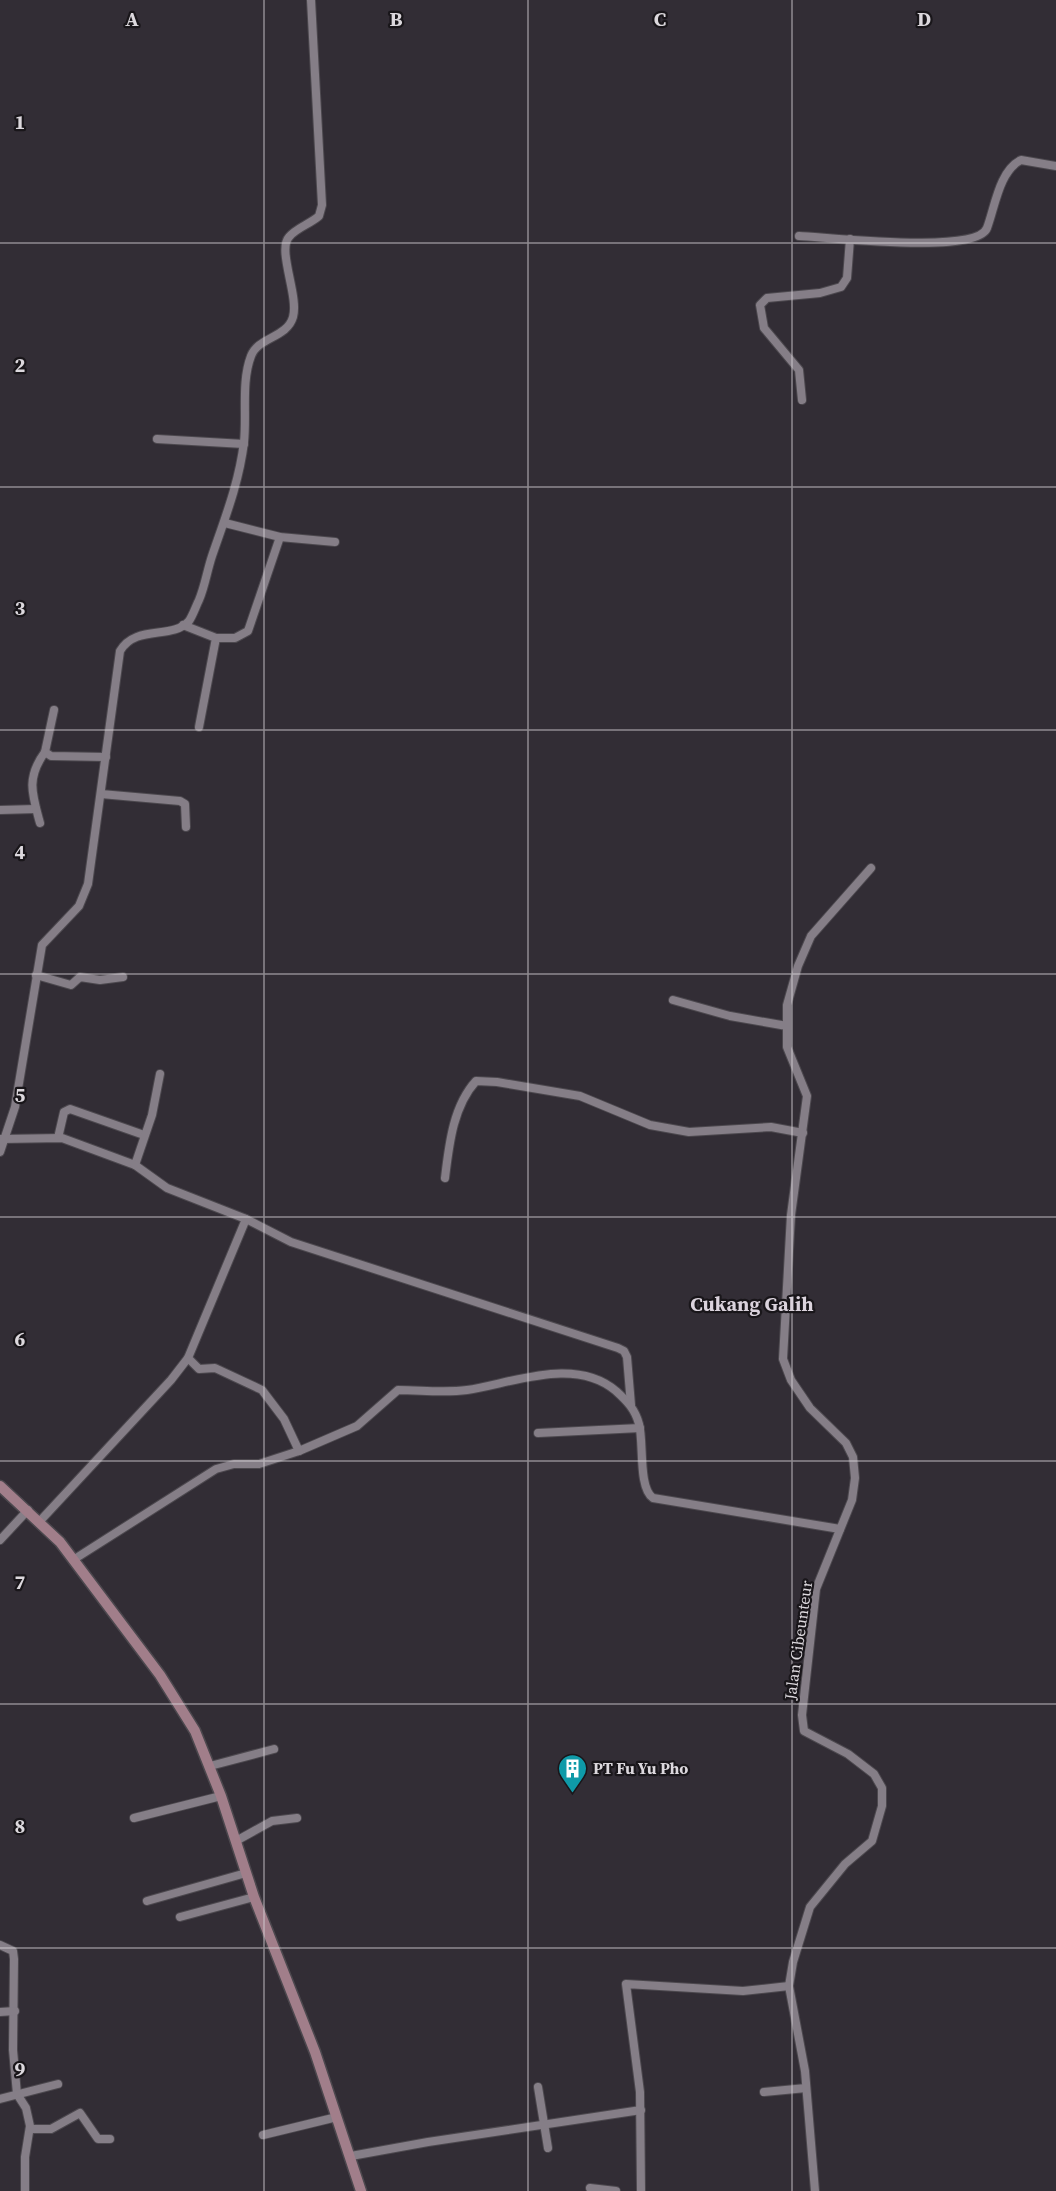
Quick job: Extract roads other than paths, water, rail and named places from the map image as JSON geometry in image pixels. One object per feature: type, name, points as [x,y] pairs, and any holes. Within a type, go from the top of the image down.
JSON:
[{"type":"street","points":[[0,1152],[15,1107],[27,1045],[38,957],[45,938],[71,915],[83,897],[101,794],[120,651],[133,638],[183,625],[190,618],[199,601],[225,523],[244,444],[248,367],[251,354],[256,347],[280,334],[292,321],[294,314],[295,296],[286,255],[287,239],[314,221],[321,212],[311,0]]},
{"type":"street","points":[[799,236],[921,244],[976,239],[987,229],[1010,168],[1022,160],[1056,166]]},
{"type":"street","points":[[802,400],[799,370],[764,328],[760,321],[760,305],[770,298],[820,293],[841,287],[846,278],[850,239]]},
{"type":"street","points":[[157,439],[244,444]]},
{"type":"street","points":[[225,523],[280,537],[335,542]]},
{"type":"street","points":[[183,625],[216,638],[235,638],[248,631],[280,537]]},
{"type":"street","points":[[199,727],[216,638]]},
{"type":"street","points":[[40,823],[32,790],[33,770],[45,752],[54,710]]},
{"type":"street","points":[[45,752],[51,756],[106,757]]},
{"type":"street","points":[[101,794],[180,801],[185,804],[186,827]]},
{"type":"street","points":[[0,810],[36,809]]},
{"type":"street","name":"Jalan Cibeunteur","points":[[815,2191],[806,2088],[789,1986],[798,1940],[810,1907],[845,1864],[872,1841],[882,1806],[882,1788],[874,1774],[848,1754],[804,1731],[803,1723],[802,1703],[816,1589],[852,1500],[855,1478],[853,1457],[839,1435],[810,1408],[791,1380],[783,1359],[791,1215],[807,1091],[787,1047],[787,1026],[789,994],[803,951],[811,936],[872,868]]},
{"type":"street","points":[[36,975],[71,985],[80,977],[100,980],[123,977]]},
{"type":"street","points":[[673,1000],[730,1016],[787,1026]]},
{"type":"street","points":[[135,1165],[152,1115],[160,1074]]},
{"type":"street","points":[[445,1178],[449,1146],[463,1095],[476,1081],[497,1082],[580,1096],[650,1125],[689,1132],[771,1127],[802,1133]]},
{"type":"street","points":[[58,1138],[64,1112],[70,1109],[144,1135]]},
{"type":"street","points":[[3,1139],[58,1138],[100,1150],[135,1165],[167,1188],[246,1219],[291,1242],[618,1348],[624,1351],[627,1357],[631,1405],[640,1428],[645,1487],[653,1498],[840,1528]]},
{"type":"street","points":[[40,1521],[171,1380],[188,1358],[246,1219]]},
{"type":"street","points":[[188,1358],[199,1369],[215,1368],[262,1390],[284,1419],[298,1451]]},
{"type":"street","points":[[73,1560],[216,1469],[234,1464],[259,1464],[298,1451],[357,1426],[398,1390],[465,1390],[530,1376],[585,1375],[606,1383],[631,1405]]},
{"type":"street","points":[[538,1433],[640,1428]]},
{"type":"street","points":[[0,1486],[40,1521],[73,1560],[160,1675],[195,1731],[221,1796],[254,1897],[315,2052],[362,2191]]},
{"type":"street","points":[[0,1540],[28,1510]]},
{"type":"street","points":[[210,1766],[274,1749]]},
{"type":"street","points":[[134,1818],[221,1796]]},
{"type":"street","points":[[236,1841],[272,1821],[297,1818]]},
{"type":"street","points":[[147,1901],[246,1873]]},
{"type":"street","points":[[180,1917],[254,1897]]},
{"type":"street","points":[[0,1945],[13,1951],[15,2011],[13,2050],[16,2094],[29,2115],[30,2129],[25,2157],[25,2191]]},
{"type":"street","points":[[641,2191],[641,2110],[626,1984],[743,1991],[789,1986]]},
{"type":"street","points":[[0,2012],[15,2011]]},
{"type":"street","points":[[0,2099],[58,2084]]},
{"type":"street","points":[[538,2087],[548,2148]]},
{"type":"street","points":[[764,2092],[806,2088]]},
{"type":"street","points":[[351,2157],[428,2142],[641,2110]]},
{"type":"street","points":[[30,2129],[51,2130],[80,2113],[98,2139],[110,2139]]},
{"type":"street","points":[[263,2134],[337,2117]]},
{"type":"street","points":[[590,2188],[616,2191]]},
{"type":"place","name":"PT Fu Yu Pho","points":[[572,1794]]},
{"type":"district","name":"Cukang Galih","points":[[752,1304]]}]
